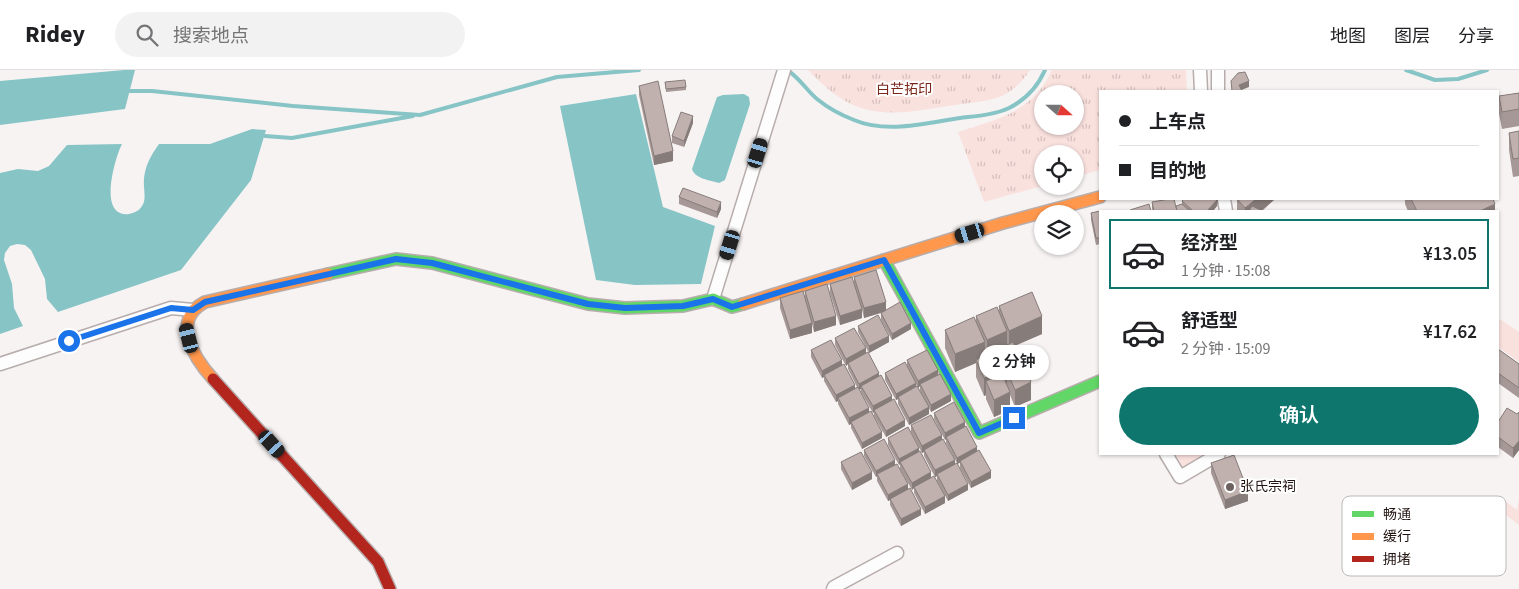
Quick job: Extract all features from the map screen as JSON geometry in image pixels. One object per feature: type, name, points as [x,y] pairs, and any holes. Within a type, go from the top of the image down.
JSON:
[{"type":"street","points":[[1200,70],[1201,90]]},
{"type":"street","points":[[1218,70],[1218,90]]},
{"type":"street","points":[[713,299],[782,74]]},
{"type":"street","points":[[390,589],[378,562],[205,370],[192,350],[186,327],[193,310],[205,302],[396,259],[432,263],[588,304],[625,308],[683,306],[713,299],[732,307],[1003,222],[1099,197]]},
{"type":"street","points":[[884,260],[979,433],[1099,381]]},
{"type":"street","points":[[0,364],[171,308],[193,310]]},
{"type":"street","points":[[1167,455],[1180,476],[1216,455]]},
{"type":"street","points":[[834,589],[834,587],[897,553]]},
{"type":"green space","name":"白芒拓印","points":[[808,70],[1030,70],[1014,88],[997,98],[920,110],[885,112],[873,111],[853,105],[832,92]]},
{"type":"green space","points":[[1052,70],[1186,70],[1187,90],[1099,90],[1099,170],[1084,174],[1084,145],[1034,145],[1034,188],[984,202],[958,132],[1000,118],[1024,105],[1034,97],[1034,135],[1084,135],[1084,85],[1043,85]]},
{"type":"green space","points":[[1500,319],[1519,332],[1519,362],[1499,348]]},
{"type":"green space","points":[[1176,455],[1203,455],[1183,467]]},
{"type":"green space","points":[[1519,499],[1519,525],[1506,515],[1506,502],[1517,510]]},
{"type":"water","points":[[135,70],[125,109],[0,125],[0,81]]},
{"type":"water","points":[[636,94],[663,207],[715,226],[701,284],[635,285],[596,280],[560,106]]},
{"type":"water","points":[[744,94],[749,97],[750,104],[725,180],[719,183],[699,177],[692,169],[717,97]]},
{"type":"water","points":[[252,129],[266,130],[251,180],[181,270],[58,312],[47,299],[45,279],[31,250],[25,245],[17,244],[10,246],[5,253],[4,260],[12,284],[14,308],[23,326],[0,334],[0,173],[18,169],[38,171],[49,166],[67,145],[122,144],[113,173],[111,197],[113,207],[119,213],[129,214],[141,208],[145,197],[144,179],[146,170],[151,156],[159,144],[210,144]]},
{"type":"building","points":[[1245,72],[1249,81],[1239,85],[1242,90],[1232,90],[1231,81],[1238,73]]},
{"type":"building","points":[[685,80],[686,87],[666,89],[665,82]]},
{"type":"building","points":[[658,81],[673,151],[654,156],[639,86]]},
{"type":"building","points":[[1519,93],[1519,109],[1502,112],[1499,96]]},
{"type":"building","points":[[681,112],[693,116],[684,141],[672,136]]},
{"type":"building","points":[[1519,131],[1519,158],[1513,159],[1509,133]]},
{"type":"building","points":[[683,188],[721,202],[717,212],[679,197]]},
{"type":"building","points":[[1174,200],[1177,210],[1154,210],[1152,202]]},
{"type":"building","points":[[1217,200],[1208,210],[1192,210],[1182,201]]},
{"type":"building","points":[[1238,200],[1255,200],[1245,208]]},
{"type":"building","points":[[1412,200],[1493,200],[1495,204],[1482,210],[1416,210]]},
{"type":"building","points":[[1149,204],[1151,210],[1130,210]]},
{"type":"building","points":[[1182,204],[1189,210],[1177,210],[1176,206]]},
{"type":"building","points":[[1252,206],[1261,210],[1250,210]]},
{"type":"building","points":[[1099,211],[1099,238],[1096,238],[1091,213]]},
{"type":"building","points":[[876,270],[886,302],[864,308],[854,277]]},
{"type":"building","points":[[852,277],[862,309],[840,316],[830,284]]},
{"type":"building","points":[[827,284],[836,316],[814,322],[805,291]]},
{"type":"building","points":[[803,291],[812,323],[790,330],[780,298]]},
{"type":"building","points":[[1032,292],[1042,316],[1009,331],[999,306]]},
{"type":"building","points":[[900,302],[911,323],[892,334],[881,313]]},
{"type":"building","points":[[997,307],[1007,331],[987,340],[976,316]]},
{"type":"building","points":[[878,315],[889,336],[869,346],[858,326]]},
{"type":"building","points":[[974,317],[985,342],[955,354],[945,330]]},
{"type":"building","points":[[854,328],[866,348],[846,359],[835,338]]},
{"type":"building","points":[[831,340],[842,360],[822,371],[811,350]]},
{"type":"building","points":[[1013,342],[1022,361],[1006,368],[997,350]]},
{"type":"building","points":[[927,350],[938,370],[918,381],[907,360]]},
{"type":"building","points":[[1499,350],[1519,364],[1519,388],[1499,374]]},
{"type":"building","points":[[868,352],[879,373],[859,384],[848,363]]},
{"type":"building","points":[[992,352],[1000,371],[984,378],[976,360]]},
{"type":"building","points":[[905,362],[916,383],[896,394],[885,373]]},
{"type":"building","points":[[844,364],[855,385],[836,395],[824,375]]},
{"type":"building","points":[[1023,364],[1031,382],[1015,390],[1007,371]]},
{"type":"building","points":[[940,374],[951,394],[931,405],[920,384]]},
{"type":"building","points":[[1002,374],[1010,392],[994,400],[986,381]]},
{"type":"building","points":[[881,375],[892,396],[873,406],[861,386]]},
{"type":"building","points":[[917,386],[929,407],[909,418],[898,397]]},
{"type":"building","points":[[858,387],[869,408],[849,418],[838,398]]},
{"type":"building","points":[[894,399],[905,420],[886,431],[874,410]]},
{"type":"building","points":[[954,402],[965,422],[945,433],[934,413]]},
{"type":"building","points":[[1507,408],[1517,414],[1519,412],[1519,441],[1513,448],[1499,438],[1499,420]]},
{"type":"building","points":[[871,411],[882,432],[862,443],[851,422]]},
{"type":"building","points":[[931,415],[942,435],[922,446],[911,425]]},
{"type":"building","points":[[966,426],[977,447],[957,458],[946,437]]},
{"type":"building","points":[[908,427],[919,448],[899,459],[888,438]]},
{"type":"building","points":[[884,439],[895,460],[876,471],[864,450]]},
{"type":"building","points":[[943,439],[955,460],[935,470],[924,450]]},
{"type":"building","points":[[979,450],[991,471],[971,482],[960,461]]},
{"type":"building","points":[[920,451],[931,472],[912,483],[900,462]]},
{"type":"building","points":[[861,452],[872,472],[852,483],[841,462]]},
{"type":"building","name":"张氏宗祠","points":[[1234,455],[1248,491],[1225,500],[1211,463]]},
{"type":"building","points":[[957,463],[968,484],[948,495],[937,474]]},
{"type":"building","points":[[897,464],[908,484],[888,495],[877,474]]},
{"type":"building","points":[[934,476],[945,496],[925,507],[914,487]]},
{"type":"building","points":[[910,488],[921,509],[901,519],[890,499]]},
{"type":"waterway","points":[[130,91],[152,91],[293,106],[420,115],[557,77],[639,70]]},
{"type":"waterway","points":[[787,70],[817,99],[835,111],[867,124],[893,127],[920,125],[985,115],[1009,108],[1026,97],[1039,82],[1045,70]]},
{"type":"waterway","points":[[1406,70],[1435,80],[1458,79],[1487,70]]},
{"type":"waterway","points":[[265,136],[292,138],[413,116]]},
{"type":"traffic: fast","points":[[328,274],[396,259],[432,263],[588,304],[625,308],[683,306],[713,299],[732,307],[743,304]]},
{"type":"traffic: fast","points":[[884,260],[979,433],[1099,381]]},
{"type":"traffic: slow","points":[[743,304],[1003,223],[1099,197]]},
{"type":"traffic: slow","points":[[213,379],[199,361],[189,339],[187,329],[189,319],[195,310],[205,302],[328,274]]},
{"type":"traffic: jam","points":[[213,379],[378,562],[390,589]]},
{"type":"place","name":"张氏宗祠","points":[[1230,487]]},
{"type":"route","points":[[69,341],[171,308],[193,310],[205,302],[396,259],[432,263],[588,304],[625,308],[683,306],[713,299],[732,307],[884,260],[979,433],[1014,418]]}]
